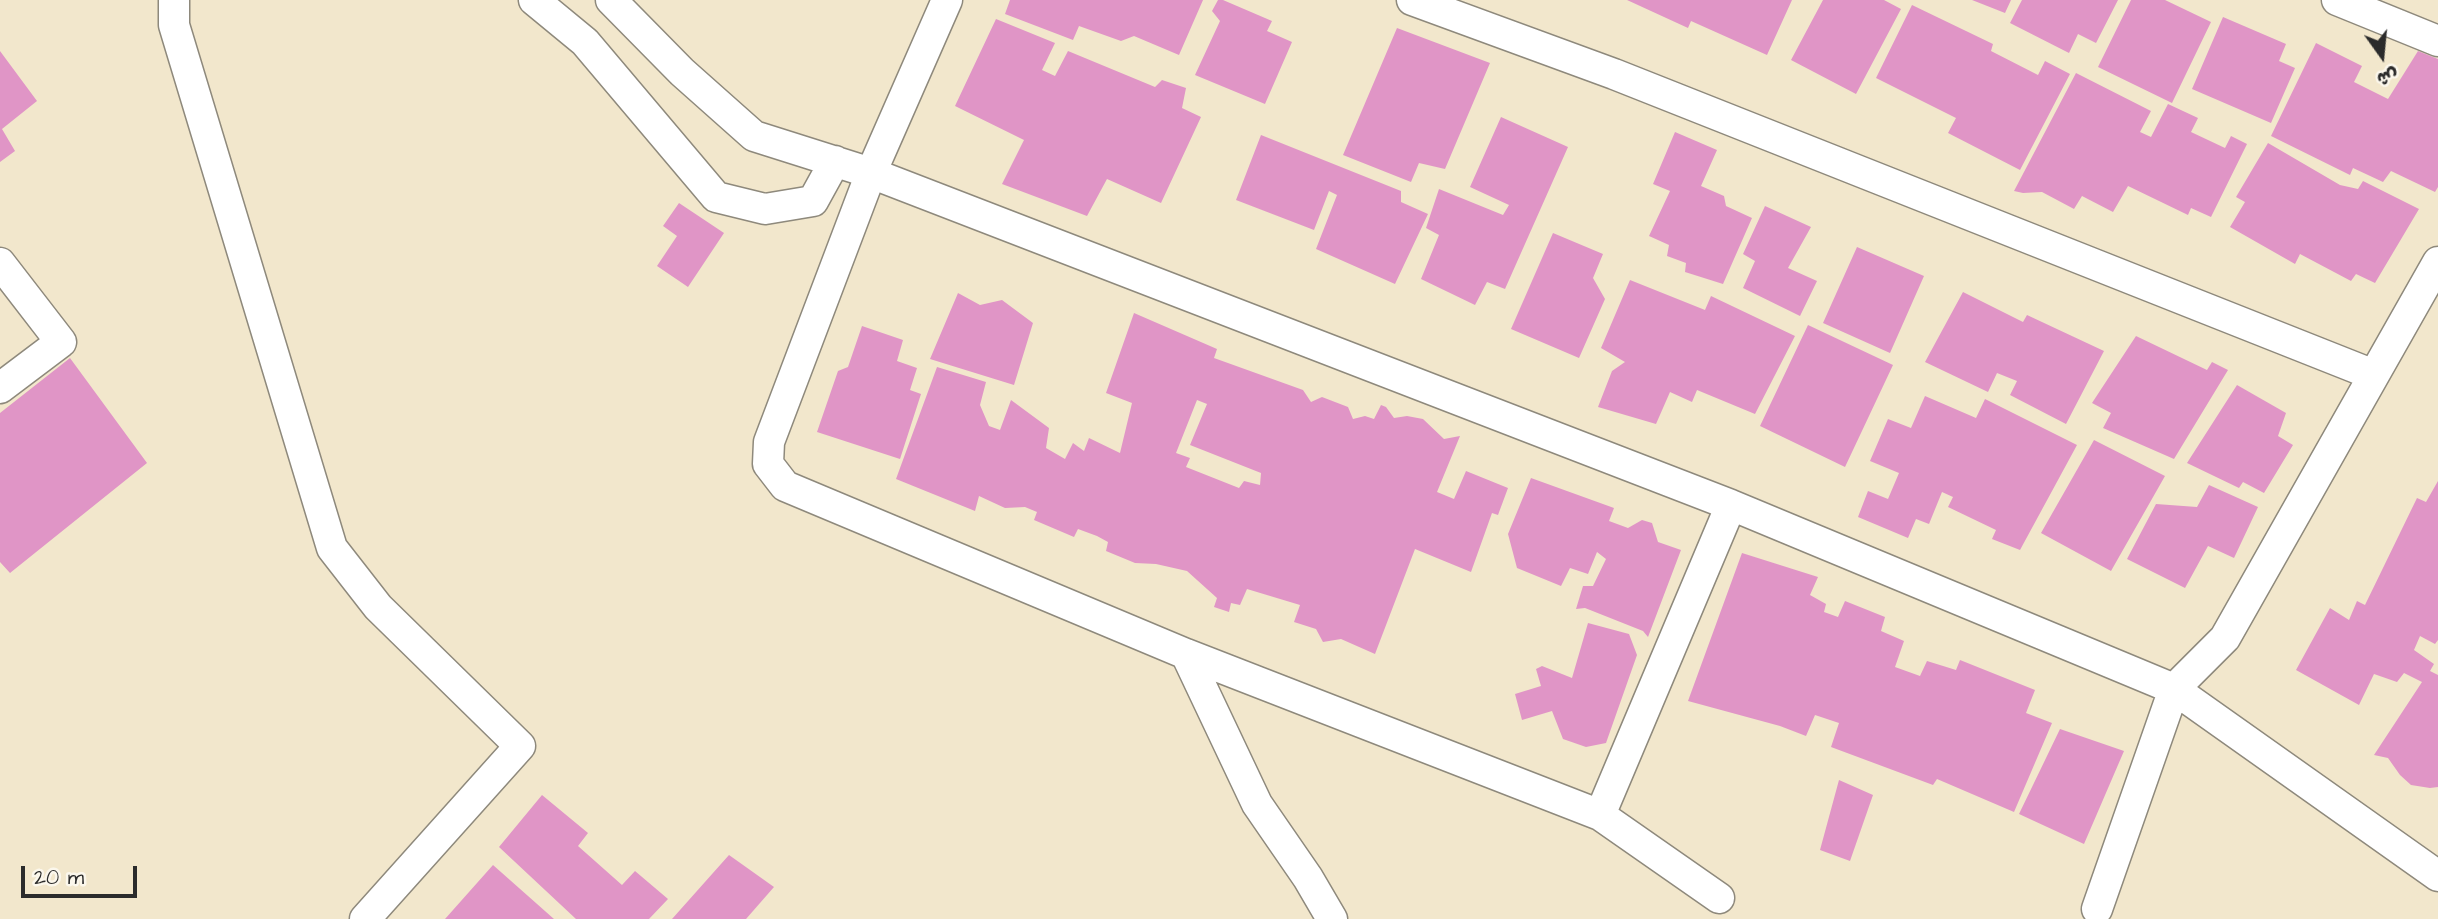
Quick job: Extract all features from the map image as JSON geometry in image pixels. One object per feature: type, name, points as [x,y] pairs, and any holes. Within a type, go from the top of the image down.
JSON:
[{"type":"street","points":[[174,0],[174,25],[332,548],[378,607],[520,746],[365,919]]},
{"type":"street","points":[[534,0],[585,42],[716,197],[765,209],[813,201],[835,161]]},
{"type":"street","points":[[611,0],[682,72],[754,136],[871,173],[1731,505],[2174,689],[2438,876]]},
{"type":"street","points":[[947,0],[871,173],[769,442],[768,464],[785,486],[1186,654],[1600,815],[1718,898]]},
{"type":"street","points":[[1412,0],[1615,74],[2374,375]]},
{"type":"street","points":[[2337,0],[2438,41]]},
{"type":"street","points":[[2097,909],[2174,689],[2225,638],[2438,262]]},
{"type":"street","points":[[0,263],[61,342],[0,388]]},
{"type":"street","points":[[1600,815],[1731,505]]},
{"type":"street","points":[[1186,654],[1257,804],[1308,878],[1332,919]]},
{"type":"building","points":[[1010,0],[1203,0],[1179,55],[1134,36],[1121,41],[1079,26],[1073,40],[1005,14]]},
{"type":"building","points":[[1218,0],[1272,21],[1267,31],[1292,42],[1265,104],[1195,75],[1220,21],[1212,11]]},
{"type":"building","points":[[1627,0],[1792,0],[1767,55],[1691,21],[1688,28]]},
{"type":"building","points":[[1823,0],[1884,0],[1901,9],[1856,94],[1791,60]]},
{"type":"building","points":[[1972,0],[2011,0],[2005,13]]},
{"type":"building","points":[[2022,0],[2118,0],[2096,43],[2078,34],[2069,53],[2010,23]]},
{"type":"building","points":[[2131,0],[2165,0],[2211,22],[2172,103],[2098,67]]},
{"type":"building","points":[[1912,5],[1993,44],[1991,51],[2038,75],[2045,61],[2070,74],[2020,170],[1948,133],[1956,118],[1876,78]]},
{"type":"building","points":[[2223,17],[2286,44],[2279,61],[2295,68],[2271,123],[2192,89]]},
{"type":"building","points":[[996,19],[1055,43],[1042,70],[1055,76],[1068,51],[1155,87],[1162,80],[1186,88],[1182,108],[1201,117],[1161,203],[1107,179],[1087,216],[1002,184],[1024,140],[955,106]]},
{"type":"building","points":[[1397,28],[1490,63],[1445,169],[1419,163],[1411,182],[1343,155]]},
{"type":"building","points":[[2316,43],[2362,66],[2354,82],[2388,99],[2418,51],[2438,59],[2438,187],[2435,192],[2391,171],[2383,182],[2353,168],[2350,175],[2271,136]]},
{"type":"building","points":[[0,51],[37,101],[2,129],[15,151],[0,162]]},
{"type":"building","points":[[2076,73],[2151,111],[2140,132],[2151,137],[2168,104],[2198,118],[2191,132],[2225,148],[2231,136],[2247,144],[2211,217],[2191,208],[2188,215],[2128,186],[2113,212],[2082,196],[2074,209],[2042,192],[2014,191]]},
{"type":"building","points":[[1501,117],[1568,147],[1505,289],[1487,282],[1475,305],[1421,279],[1439,235],[1426,228],[1439,189],[1503,215],[1509,205],[1470,187]]},
{"type":"building","points":[[1675,132],[1717,150],[1701,186],[1724,196],[1726,206],[1752,218],[1723,284],[1685,272],[1686,263],[1667,256],[1669,245],[1649,236],[1670,191],[1653,184]]},
{"type":"building","points":[[1261,135],[1401,191],[1401,202],[1428,214],[1395,284],[1316,249],[1337,195],[1329,191],[1314,230],[1236,200]]},
{"type":"building","points":[[2268,143],[2340,185],[2358,189],[2363,181],[2419,209],[2375,283],[2356,274],[2351,281],[2300,254],[2295,264],[2230,227],[2245,202],[2236,197]]},
{"type":"building","points":[[679,203],[724,233],[688,287],[657,266],[677,236],[663,226]]},
{"type":"building","points":[[1765,206],[1811,227],[1788,268],[1817,281],[1800,316],[1743,288],[1755,261],[1743,254]]},
{"type":"building","points":[[1553,233],[1603,254],[1593,278],[1605,299],[1579,358],[1511,329]]},
{"type":"building","points":[[1857,247],[1924,276],[1890,353],[1823,323]]},
{"type":"building","points":[[1630,280],[1705,310],[1711,296],[1795,336],[1755,414],[1697,390],[1692,402],[1670,392],[1656,424],[1598,407],[1612,371],[1625,362],[1601,348]]},
{"type":"building","points":[[1963,292],[2023,322],[2027,315],[2104,351],[2066,424],[2010,395],[2017,381],[1997,373],[1988,392],[1925,362]]},
{"type":"building","points":[[958,293],[980,305],[1002,300],[1033,323],[1014,385],[930,359]]},
{"type":"building","points":[[1134,313],[1217,349],[1214,358],[1303,390],[1311,402],[1322,397],[1348,407],[1353,419],[1365,416],[1374,419],[1381,405],[1386,407],[1394,418],[1407,416],[1423,419],[1444,439],[1460,436],[1437,492],[1454,499],[1466,471],[1508,488],[1498,515],[1492,513],[1471,572],[1415,549],[1375,654],[1341,639],[1323,642],[1316,629],[1294,622],[1300,605],[1247,589],[1240,605],[1231,603],[1229,612],[1214,607],[1217,598],[1187,571],[1156,564],[1135,563],[1106,551],[1108,542],[1097,536],[1078,529],[1074,537],[1034,520],[1037,512],[1025,507],[1005,508],[979,496],[975,511],[896,479],[937,367],[986,382],[980,405],[989,426],[1000,430],[1011,400],[1049,428],[1046,448],[1065,459],[1073,443],[1084,451],[1089,438],[1120,453],[1132,403],[1106,393]],"holes":[[[1197,400],[1207,404],[1190,445],[1261,473],[1260,485],[1244,481],[1239,488],[1186,467],[1190,458],[1176,453]]]},
{"type":"building","points":[[1808,325],[1893,365],[1845,467],[1760,426]]},
{"type":"building","points":[[862,326],[903,340],[897,361],[917,368],[910,390],[921,394],[900,459],[817,432],[838,371],[848,367]]},
{"type":"building","points":[[2136,336],[2207,370],[2212,362],[2228,370],[2174,459],[2103,428],[2111,413],[2092,403]]},
{"type":"building","points":[[70,358],[147,463],[10,573],[0,562],[0,413]]},
{"type":"building","points":[[2237,385],[2286,413],[2278,436],[2293,445],[2264,493],[2243,482],[2239,488],[2187,463]]},
{"type":"building","points":[[1925,396],[1976,418],[1985,399],[2077,445],[2020,550],[1992,539],[1996,530],[1948,507],[1953,497],[1942,492],[1929,524],[1916,519],[1908,538],[1858,517],[1868,491],[1888,499],[1899,473],[1870,461],[1888,419],[1911,428]]},
{"type":"building","points":[[2094,440],[2165,476],[2111,571],[2041,533]]},
{"type":"building","points":[[1531,478],[1614,508],[1609,521],[1628,528],[1642,520],[1652,523],[1658,542],[1681,550],[1648,637],[1643,631],[1585,608],[1576,609],[1583,586],[1593,586],[1606,559],[1597,552],[1588,574],[1570,568],[1561,586],[1517,568],[1508,534]]},
{"type":"building","points":[[2438,481],[2438,640],[2435,644],[2420,636],[2414,650],[2434,664],[2430,671],[2438,675],[2438,787],[2430,788],[2411,785],[2388,758],[2374,755],[2422,682],[2404,673],[2397,682],[2374,674],[2359,705],[2296,670],[2330,608],[2349,620],[2357,601],[2365,605],[2417,498],[2426,502]]},
{"type":"building","points":[[2209,485],[2258,507],[2234,558],[2208,546],[2185,588],[2127,559],[2156,504],[2197,507]]},
{"type":"building","points":[[1742,553],[1818,577],[1810,595],[1826,604],[1824,612],[1838,617],[1845,601],[1885,617],[1881,631],[1904,641],[1895,667],[1920,676],[1927,661],[1956,670],[1960,660],[2035,690],[2026,713],[2052,723],[2014,812],[1937,779],[1933,785],[1831,747],[1839,723],[1815,715],[1806,736],[1780,726],[1688,701]]},
{"type":"building","points":[[1588,623],[1629,634],[1637,655],[1606,743],[1586,747],[1563,739],[1552,711],[1522,720],[1515,694],[1541,686],[1536,669],[1542,666],[1572,678]]},
{"type":"building","points":[[2060,729],[2124,751],[2084,844],[2019,814]]},
{"type":"building","points":[[1839,780],[1873,795],[1850,861],[1820,850]]},
{"type":"building","points":[[542,795],[588,833],[578,846],[622,885],[635,871],[668,899],[649,919],[576,919],[499,847]]},
{"type":"building","points":[[729,855],[774,887],[746,919],[672,919]]},
{"type":"building","points":[[493,865],[554,919],[445,919]]}]
